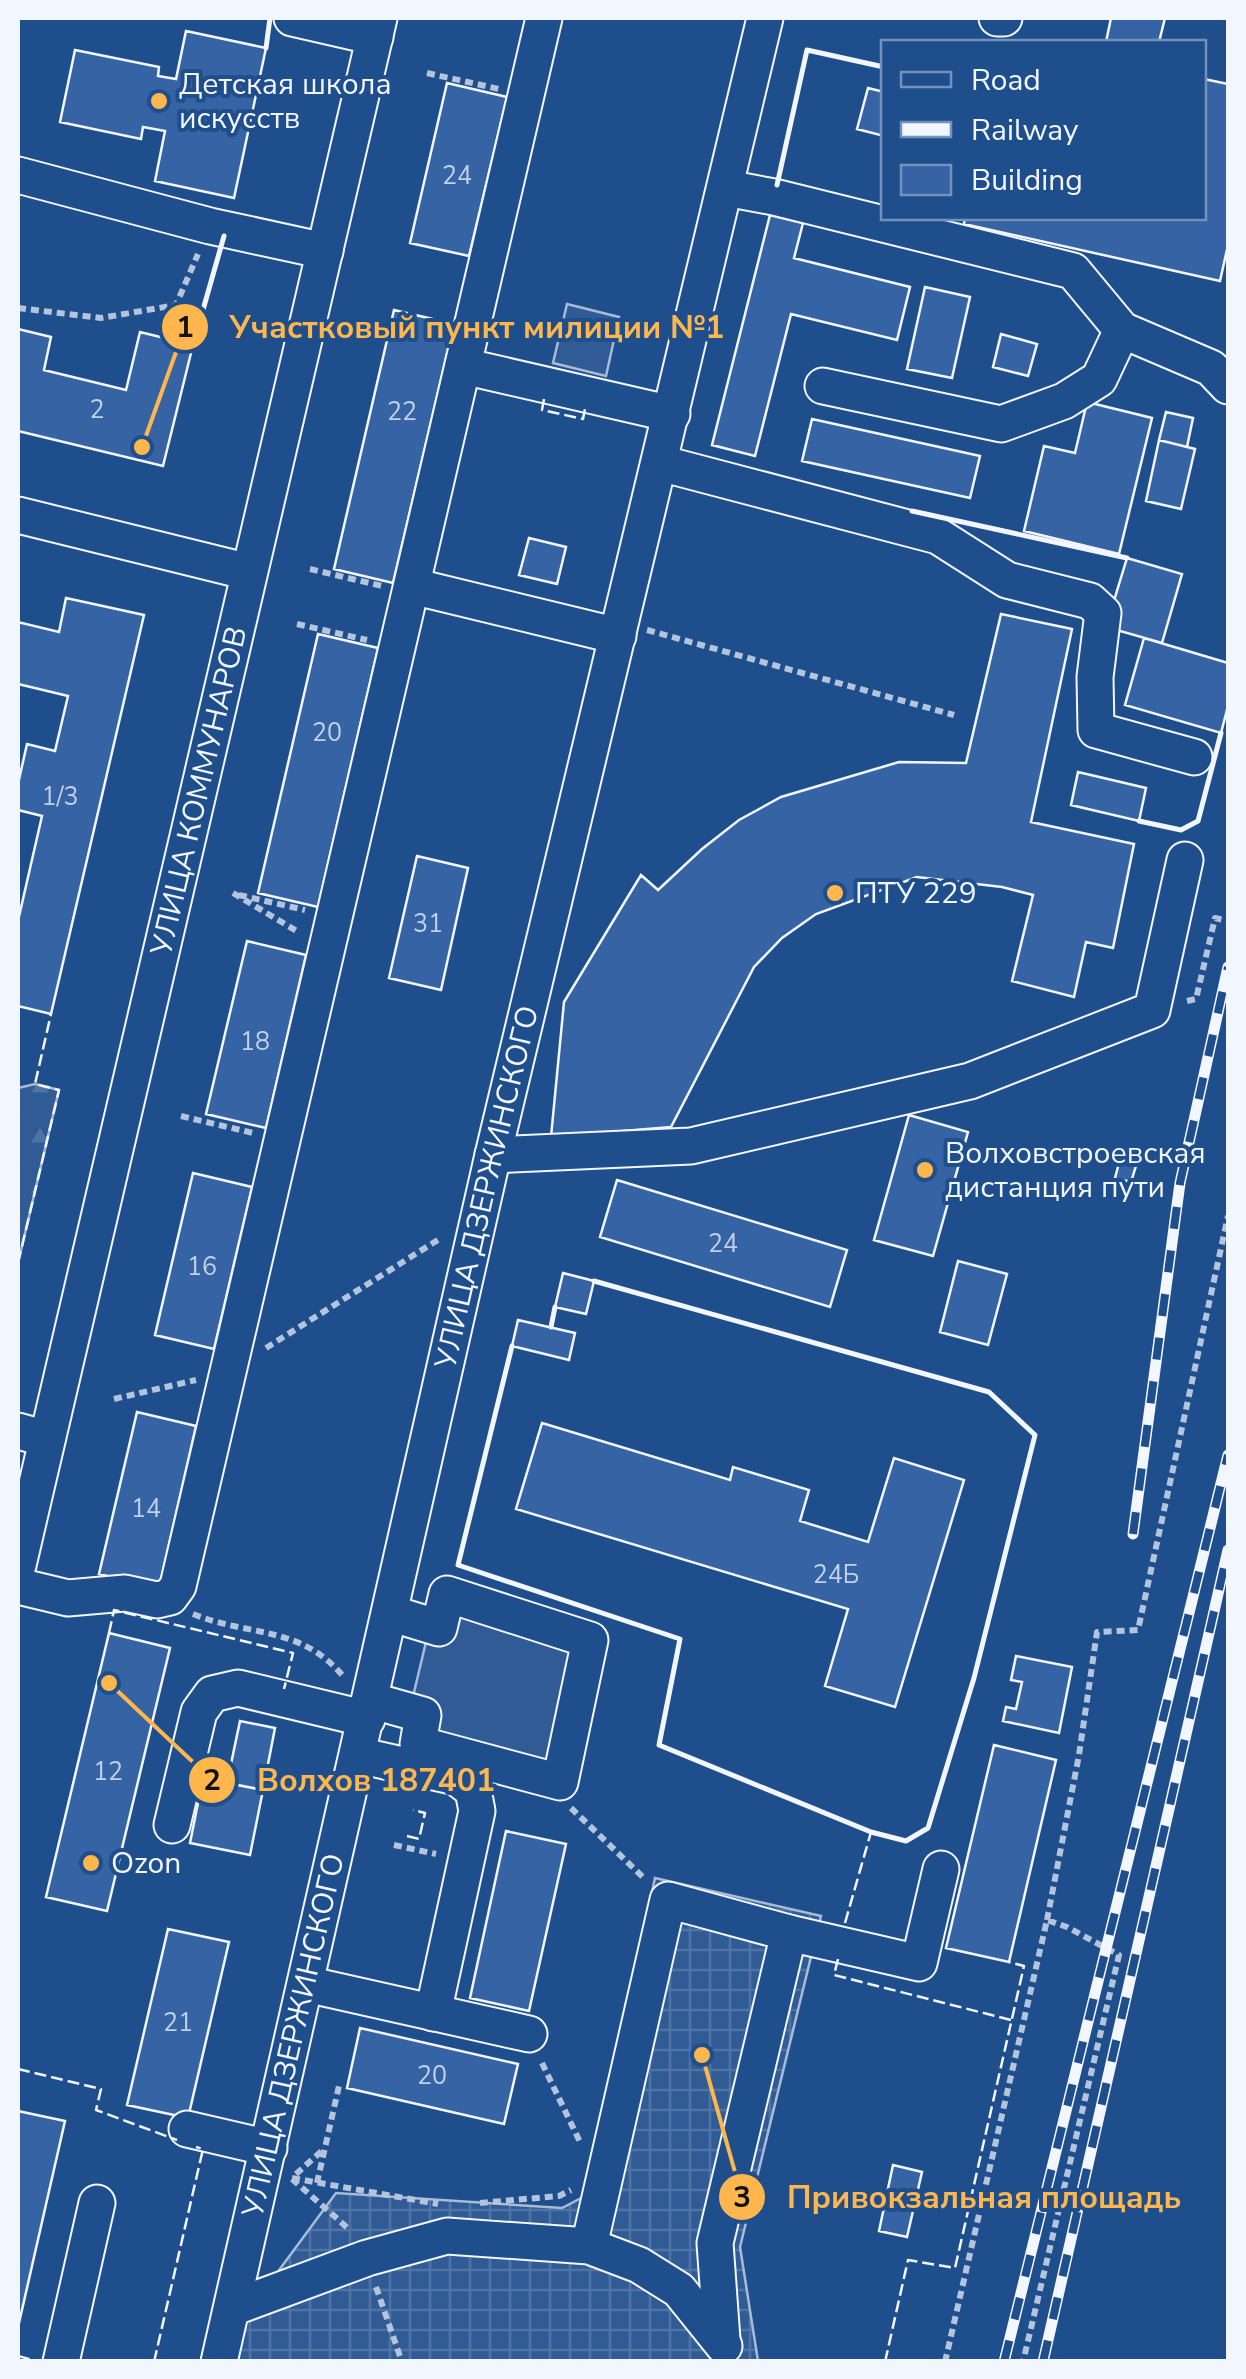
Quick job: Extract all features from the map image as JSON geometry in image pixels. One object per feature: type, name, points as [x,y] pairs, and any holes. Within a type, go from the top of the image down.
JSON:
[{"type":"street","points":[[292,18],[377,27]]},
{"type":"street","points":[[18,1586],[68,1598],[124,1593],[156,1600],[170,1596],[178,1586],[544,18]]},
{"type":"street","name":"УЛИЦА ДЗЕРЖИНСКОГО","points":[[219,2362],[358,1755],[360,1699],[390,1613],[493,1155],[629,632],[660,463],[765,18]]},
{"type":"street","name":"УЛИЦА КОММУНАРОВ","points":[[18,1565],[32,1435],[250,572],[377,27]]},
{"type":"street","points":[[18,175],[210,226],[325,251]]},
{"type":"street","points":[[726,188],[774,196],[1072,271],[1122,330],[1211,368],[1228,386]]},
{"type":"street","points":[[823,386],[1002,424],[1064,401],[1099,379],[1122,330]]},
{"type":"street","points":[[463,366],[672,414]]},
{"type":"street","points":[[660,463],[938,536],[1008,580],[1090,601],[1103,614],[1095,677],[1096,730],[1194,757]]},
{"type":"street","points":[[18,515],[250,572]]},
{"type":"street","points":[[411,589],[629,632]]},
{"type":"street","points":[[493,1155],[691,1146],[970,1080],[1152,1010],[1185,860]]},
{"type":"street","points":[[172,1826],[199,1712],[212,1694],[238,1688],[360,1699],[423,1715],[418,1744],[560,1782],[590,1640],[447,1594],[439,1628],[390,1613]]},
{"type":"street","points":[[358,1755],[456,1777],[473,1790],[477,1811],[433,2012]]},
{"type":"street","points":[[589,2246],[599,2183],[668,1900],[919,1962],[941,1870]]},
{"type":"street","points":[[726,2351],[716,2242],[790,1933]]},
{"type":"street","points":[[306,1984],[529,2034]]},
{"type":"street","points":[[187,2129],[269,2148]]},
{"type":"street","points":[[61,2362],[97,2203]]},
{"type":"street","points":[[232,2308],[367,2258],[447,2236],[589,2246],[639,2265],[679,2290],[726,2351]]},
{"type":"path","points":[[427,72],[526,96]]},
{"type":"path","points":[[18,308],[101,318],[176,305],[210,226]]},
{"type":"path","points":[[310,569],[411,589]]},
{"type":"path","points":[[297,624],[397,647]]},
{"type":"path","points":[[629,632],[954,715]]},
{"type":"path","points":[[331,933],[233,894],[331,933]]},
{"type":"path","points":[[1196,999],[1215,918],[1228,921]]},
{"type":"path","points":[[181,1116],[282,1139]]},
{"type":"path","points":[[945,2362],[1047,1920],[1096,1632],[1138,1630],[1228,1216]]},
{"type":"path","points":[[114,1400],[228,1372],[441,1238]]},
{"type":"path","points":[[170,1596],[185,1610],[206,1619],[306,1643],[328,1658],[360,1699]]},
{"type":"path","points":[[560,1782],[573,1814],[668,1900]]},
{"type":"path","points":[[394,1845],[466,1860]]},
{"type":"path","points":[[1023,2362],[1120,1955],[1047,1920]]},
{"type":"path","points":[[467,2204],[559,2196],[599,2183],[529,2034]]},
{"type":"path","points":[[317,2182],[339,2086]]},
{"type":"path","points":[[291,2178],[324,2149]]},
{"type":"path","points":[[291,2178],[449,2206]]},
{"type":"path","points":[[291,2178],[361,2239]]},
{"type":"path","points":[[374,2280],[402,2362]]},
{"type":"green space","points":[[35,1084],[59,1090],[18,1263],[18,1088]]},
{"type":"shaded area","points":[[567,304],[619,317],[606,376],[553,363]]},
{"type":"shaded area","points":[[441,1579],[607,1633],[569,1797],[400,1751]]},
{"type":"shaded area","points":[[655,1878],[821,1916],[740,2247],[758,2361],[229,2362],[243,2319],[336,2193],[562,2208],[585,2196]]},
{"type":"building","points":[[1111,18],[1165,18],[1160,40],[1106,40]]},
{"type":"building","name":"Детская школа искусств","points":[[186,31],[266,48],[234,198],[155,181],[165,131],[143,127],[141,139],[60,122],[75,50],[159,67],[158,76],[176,79]]},
{"type":"building","points":[[1206,79],[1228,84],[1228,245],[1220,281],[964,224],[965,220],[1206,220]]},
{"type":"building","points":[[447,83],[507,97],[469,256],[410,243]]},
{"type":"building","points":[[868,88],[881,91],[881,135],[857,129]]},
{"type":"building","points":[[770,215],[803,223],[794,258],[910,287],[897,340],[791,314],[755,456],[712,445]]},
{"type":"building","points":[[925,287],[970,297],[952,378],[907,369]]},
{"type":"building","points":[[394,310],[454,324],[393,583],[334,569]]},
{"type":"building","points":[[18,329],[51,337],[44,370],[126,390],[140,332],[193,345],[163,466],[18,431]]},
{"type":"building","points":[[1001,334],[1037,344],[1028,376],[993,367]]},
{"type":"building","points":[[1087,402],[1152,418],[1119,554],[1024,531],[1044,446],[1075,453]]},
{"type":"building","points":[[1166,412],[1193,418],[1187,447],[1159,440]]},
{"type":"building","points":[[812,419],[980,456],[970,498],[802,461]]},
{"type":"building","points":[[1159,440],[1195,449],[1181,509],[1146,501]]},
{"type":"building","points":[[529,538],[566,547],[557,584],[519,575]]},
{"type":"building","points":[[1127,558],[1182,574],[1162,643],[1106,627]]},
{"type":"building","points":[[66,598],[144,615],[51,1014],[18,1006],[18,921],[42,816],[18,810],[18,784],[27,744],[55,751],[68,696],[18,684],[18,622],[59,632]]},
{"type":"building","points":[[1001,614],[1072,629],[1031,822],[1134,844],[1113,948],[1086,942],[1074,997],[1012,981],[1033,895],[1002,887],[917,877],[816,914],[782,938],[754,967],[671,1127],[551,1137],[564,1002],[641,875],[658,890],[739,820],[781,797],[899,762],[966,763]]},
{"type":"building","points":[[318,634],[378,648],[318,907],[258,893]]},
{"type":"building","points":[[1144,638],[1228,663],[1228,706],[1221,733],[1125,705]]},
{"type":"building","points":[[1078,772],[1146,788],[1139,821],[1071,805]]},
{"type":"building","points":[[417,856],[468,868],[441,990],[389,978]]},
{"type":"building","points":[[247,941],[306,955],[266,1128],[206,1114]]},
{"type":"building","points":[[909,1115],[968,1132],[933,1256],[874,1240]]},
{"type":"building","points":[[1123,1148],[1140,1153],[1131,1182],[1115,1178]]},
{"type":"building","points":[[193,1173],[252,1187],[214,1349],[155,1335]]},
{"type":"building","points":[[617,1180],[847,1250],[830,1307],[600,1237]]},
{"type":"building","points":[[958,1261],[1007,1274],[988,1345],[940,1332]]},
{"type":"building","points":[[563,1273],[594,1281],[586,1314],[555,1307]]},
{"type":"building","points":[[518,1320],[575,1333],[569,1360],[512,1346]]},
{"type":"building","points":[[137,1412],[196,1426],[159,1588],[99,1574]]},
{"type":"building","points":[[542,1423],[730,1480],[733,1467],[809,1490],[800,1521],[868,1542],[894,1458],[964,1480],[895,1707],[825,1686],[848,1609],[516,1509]]},
{"type":"building","points":[[109,1633],[170,1648],[107,1911],[46,1897]]},
{"type":"building","points":[[1016,1656],[1072,1667],[1059,1733],[1003,1721],[1006,1707],[1016,1709],[1022,1682],[1011,1680]]},
{"type":"building","points":[[240,1721],[275,1728],[263,1790],[227,1783]]},
{"type":"building","points":[[994,1745],[1056,1760],[1009,1962],[946,1948]]},
{"type":"building","points":[[203,1778],[263,1790],[250,1855],[190,1843]]},
{"type":"building","points":[[506,1831],[566,1844],[529,2011],[470,1998]]},
{"type":"building","points":[[168,1929],[229,1942],[188,2118],[127,2105]]},
{"type":"building","points":[[360,2028],[518,2064],[504,2124],[347,2088]]},
{"type":"building","points":[[18,2111],[65,2121],[19,2323],[18,2323]]},
{"type":"building","points":[[893,2165],[922,2172],[907,2237],[879,2231]]},
{"type":"railway","points":[[1133,1534],[1180,1183],[1228,967]]},
{"type":"railway","points":[[1004,2362],[1228,1455]]},
{"type":"railway","points":[[1043,2362],[1228,1550]]},
{"type":"fence","points":[[544,399],[542,410],[583,419],[585,409]]},
{"type":"fence","points":[[18,1263],[59,1090],[35,1084],[51,1014]]},
{"type":"fence","points":[[109,1633],[114,1610],[293,1653],[284,1689]]},
{"type":"fence","points":[[407,1836],[419,1839],[425,1813],[413,1810]]},
{"type":"fence","points":[[845,1923],[871,1832]]},
{"type":"fence","points":[[838,1959],[834,1975],[1011,2020]]},
{"type":"fence","points":[[885,2362],[908,2260],[955,2268],[1024,1966],[1009,1962]]},
{"type":"fence","points":[[18,2069],[101,2089],[96,2110],[177,2140]]},
{"type":"fence","points":[[154,2362],[203,2149],[196,2147]]},
{"type":"fence","points":[[18,2356],[40,2362]]},
{"type":"wall","points":[[266,48],[270,18]]},
{"type":"wall","points":[[777,185],[807,50],[881,66]]},
{"type":"wall","points":[[193,345],[224,236]]},
{"type":"wall","points":[[912,511],[1127,558]]},
{"type":"wall","points":[[1139,821],[1181,830],[1198,821],[1221,733]]},
{"type":"wall","points":[[512,1346],[458,1565],[680,1639],[659,1745],[871,1832],[906,1841],[928,1828],[974,1678],[1035,1435],[989,1392],[594,1281]]},
{"type":"wall","points":[[551,1327],[555,1307]]},
{"type":"place","name":"Детская школа искусств","points":[[159,101]]},
{"type":"place","name":"Участковый пункт милиции №1","points":[[142,447]]},
{"type":"place","name":"ПТУ 229","points":[[835,893]]},
{"type":"place","name":"Волховстроевская дистанция пути","points":[[925,1170]]},
{"type":"place","name":"Волхов 187401","points":[[109,1683]]},
{"type":"place","name":"Ozon","points":[[91,1863]]},
{"type":"place","name":"Привокзальная площадь","points":[[702,2055]]}]
